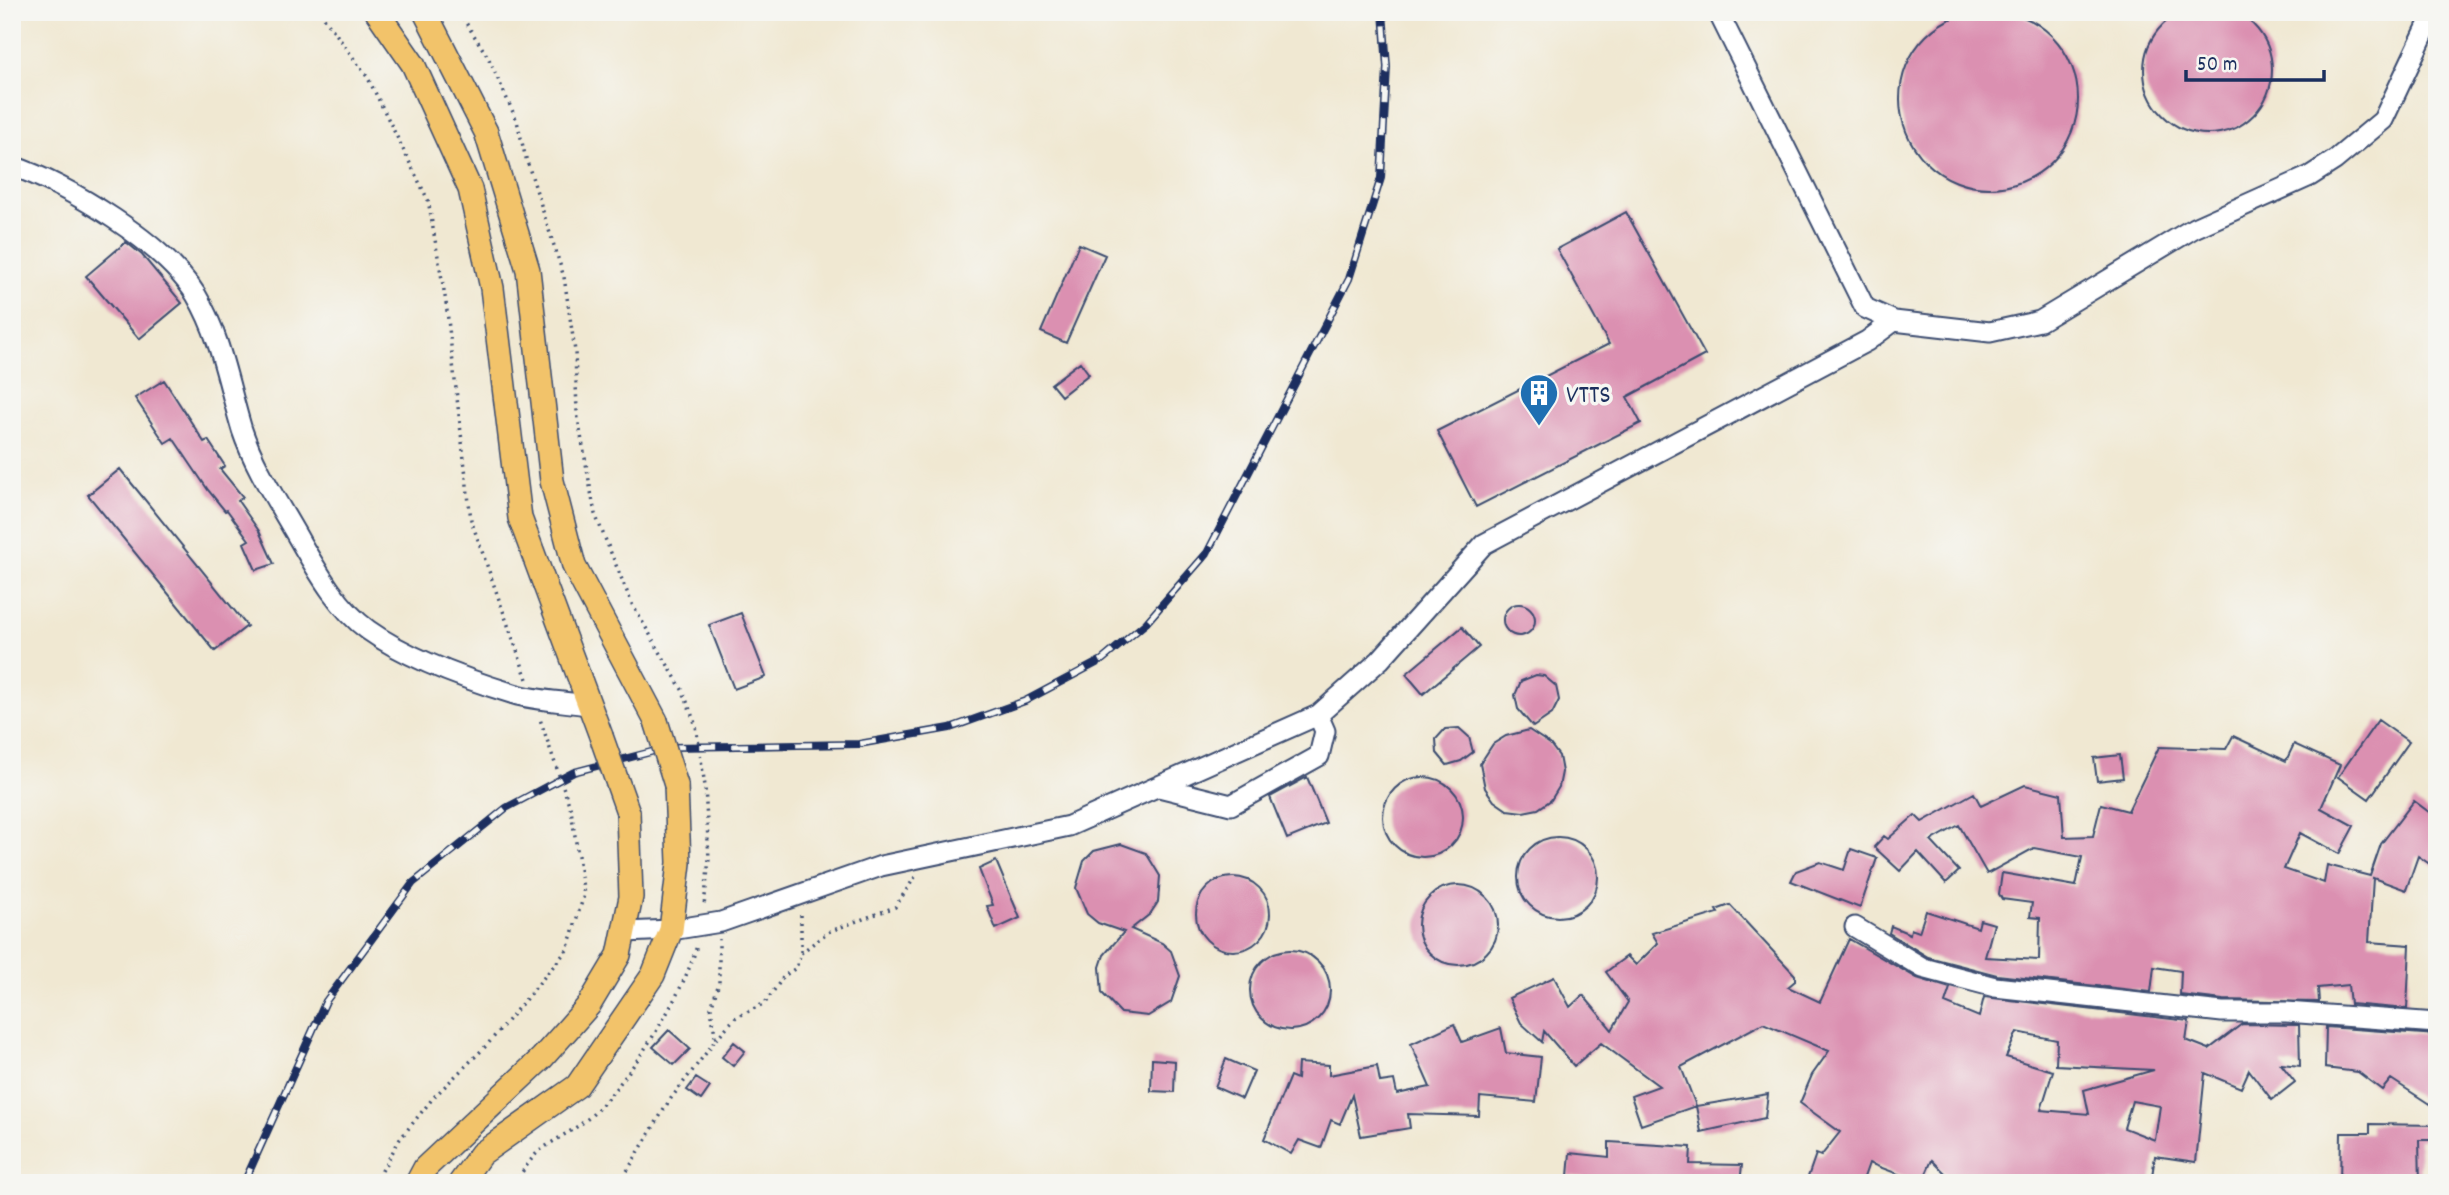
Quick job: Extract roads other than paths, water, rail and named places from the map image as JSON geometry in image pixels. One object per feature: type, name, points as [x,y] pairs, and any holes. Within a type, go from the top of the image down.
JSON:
[{"type":"main road","points":[[377,12],[413,64],[470,189],[492,288],[520,518],[628,812],[631,897],[619,955],[589,1005],[542,1058],[425,1168],[417,1183]]},
{"type":"main road","points":[[425,12],[486,132],[528,270],[552,481],[575,566],[656,721],[676,785],[679,863],[671,930],[653,975],[577,1086],[481,1154],[460,1183]]},
{"type":"street","points":[[1718,12],[1865,308],[1894,321],[1990,332],[2040,321],[2194,228],[2310,176],[2335,160],[2383,120],[2434,12]]},
{"type":"street","points":[[12,166],[29,172],[112,217],[171,264],[196,294],[217,338],[243,433],[270,489],[339,602],[368,630],[433,664],[516,695],[587,705]]},
{"type":"street","points":[[625,932],[671,930],[721,922],[881,866],[1069,825],[1318,715],[1380,660],[1484,544],[1867,341],[1894,321]]},
{"type":"street","points":[[1159,787],[1231,805],[1319,756],[1325,731],[1318,715]]},
{"type":"street","points":[[1855,927],[1923,968],[1995,987],[2222,1012],[2286,1012],[2437,1023]]},
{"type":"railway","points":[[244,1183],[326,1001],[413,883],[506,808],[574,772],[670,747],[859,744],[950,728],[1025,701],[1102,660],[1146,623],[1207,553],[1349,279],[1381,178],[1387,67],[1383,12]]},
{"type":"place","name":"VTTS","points":[[1539,427]]}]
